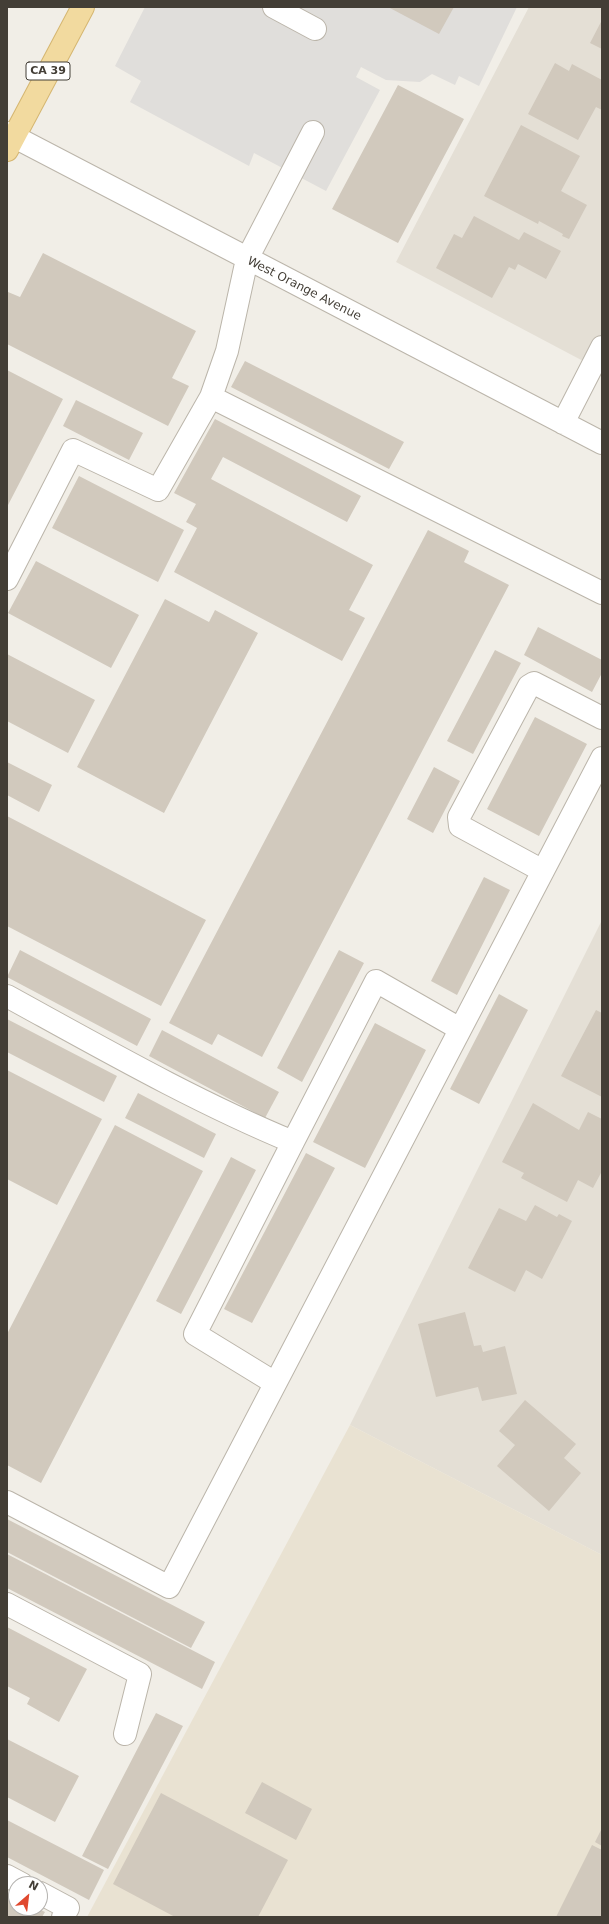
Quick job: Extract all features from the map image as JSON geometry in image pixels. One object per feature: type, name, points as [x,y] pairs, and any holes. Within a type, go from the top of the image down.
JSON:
[{"type":"main road","name":"CA 39","points":[[10,140],[83,7]]},
{"type":"street","points":[[274,7],[315,29]]},
{"type":"street","points":[[7,579],[73,450],[158,490],[211,396],[227,351],[247,259],[313,132]]},
{"type":"street","name":"West Orange Avenue","points":[[10,140],[247,259],[602,443]]},
{"type":"street","points":[[563,422],[602,347]]},
{"type":"street","points":[[211,396],[602,593]]},
{"type":"street","points":[[543,871],[460,826],[459,817],[529,686],[534,683],[602,718]]},
{"type":"street","points":[[7,1502],[169,1587],[602,758]]},
{"type":"street","points":[[275,1383],[195,1334],[376,981],[460,1029]]},
{"type":"street","points":[[7,996],[96,1045],[247,1122],[293,1142]]},
{"type":"street","points":[[7,1604],[140,1674],[125,1734]]},
{"type":"street","points":[[48,1897],[68,1908],[63,1917]]},
{"type":"shaded area","points":[[145,7],[517,7],[479,86],[459,76],[455,85],[432,74],[420,82],[386,80],[361,67],[356,77],[380,90],[326,191],[254,153],[249,166],[130,102],[141,81],[115,66]]},
{"type":"shaded area","points":[[529,7],[602,7],[602,371],[396,262]]},
{"type":"shaded area","points":[[602,920],[602,1555],[350,1425]]},
{"type":"shaded area","points":[[350,1425],[602,1555],[602,1917],[87,1917]]},
{"type":"building","points":[[388,7],[454,7],[439,34]]},
{"type":"building","points":[[602,20],[602,49],[590,43]]},
{"type":"building","points":[[555,63],[569,71],[572,64],[602,80],[602,110],[596,107],[578,140],[528,114]]},
{"type":"building","points":[[398,85],[464,119],[398,243],[332,209]]},
{"type":"building","points":[[521,125],[580,156],[561,191],[587,205],[569,239],[562,236],[563,234],[539,221],[538,224],[484,196]]},
{"type":"building","points":[[474,216],[519,240],[524,232],[561,251],[546,279],[518,264],[515,270],[509,267],[492,298],[436,268],[454,234],[462,238]]},
{"type":"building","points":[[43,253],[196,331],[172,378],[189,386],[168,426],[7,344],[7,294],[8,292],[20,297]]},
{"type":"building","points":[[245,361],[404,442],[389,469],[231,387]]},
{"type":"building","points":[[7,370],[63,399],[7,507]]},
{"type":"building","points":[[76,400],[143,433],[129,460],[63,426]]},
{"type":"building","points":[[215,419],[361,496],[347,522],[223,457],[211,479],[373,565],[349,610],[365,618],[342,661],[174,572],[197,528],[186,522],[196,504],[174,493]]},
{"type":"building","points":[[79,476],[184,530],[158,582],[52,528]]},
{"type":"building","points":[[428,530],[469,551],[464,562],[509,585],[262,1057],[218,1034],[212,1045],[169,1023]]},
{"type":"building","points":[[36,561],[139,615],[111,668],[8,613]]},
{"type":"building","points":[[165,599],[209,622],[215,610],[258,633],[164,813],[77,767]]},
{"type":"building","points":[[538,627],[602,660],[602,673],[592,692],[524,655]]},
{"type":"building","points":[[495,650],[521,663],[473,754],[447,741]]},
{"type":"building","points":[[7,654],[95,700],[68,753],[7,721]]},
{"type":"building","points":[[535,717],[587,744],[539,836],[487,809]]},
{"type":"building","points":[[7,762],[52,785],[39,812],[7,795]]},
{"type":"building","points":[[434,767],[460,781],[433,833],[407,819]]},
{"type":"building","points":[[7,816],[206,920],[161,1006],[7,926]]},
{"type":"building","points":[[484,877],[510,890],[457,995],[431,981]]},
{"type":"building","points":[[20,950],[151,1019],[137,1046],[7,977]]},
{"type":"building","points":[[339,950],[364,963],[302,1082],[277,1068]]},
{"type":"building","points":[[499,994],[528,1010],[479,1104],[450,1089]]},
{"type":"building","points":[[596,1010],[602,1013],[602,1097],[561,1076]]},
{"type":"building","points":[[7,1019],[117,1076],[104,1102],[7,1052]]},
{"type":"building","points":[[375,1023],[426,1050],[365,1168],[313,1142]]},
{"type":"building","points":[[162,1030],[279,1092],[265,1118],[149,1056]]},
{"type":"building","points":[[7,1070],[102,1119],[57,1205],[7,1179]]},
{"type":"building","points":[[138,1093],[216,1134],[204,1158],[125,1118]]},
{"type":"building","points":[[533,1103],[579,1130],[588,1112],[602,1119],[602,1171],[593,1188],[578,1180],[567,1202],[521,1178],[524,1173],[502,1162]]},
{"type":"building","points":[[115,1125],[203,1171],[41,1483],[7,1465],[7,1334]]},
{"type":"building","points":[[306,1153],[335,1168],[252,1323],[224,1309]]},
{"type":"building","points":[[231,1157],[256,1170],[181,1314],[156,1301]]},
{"type":"building","points":[[535,1205],[557,1217],[559,1214],[572,1221],[542,1279],[526,1270],[515,1292],[468,1268],[499,1208],[526,1221]]},
{"type":"building","points":[[465,1312],[474,1346],[481,1345],[483,1352],[505,1346],[517,1394],[482,1401],[478,1387],[436,1397],[418,1324]]},
{"type":"building","points":[[525,1400],[576,1444],[564,1458],[581,1473],[549,1511],[497,1466],[515,1445],[499,1431]]},
{"type":"building","points":[[7,1519],[205,1622],[191,1648],[7,1552]]},
{"type":"building","points":[[7,1554],[215,1662],[202,1689],[7,1588]]},
{"type":"building","points":[[7,1627],[87,1669],[59,1722],[27,1704],[30,1698],[7,1686]]},
{"type":"building","points":[[156,1713],[183,1726],[108,1869],[82,1856]]},
{"type":"building","points":[[7,1739],[79,1776],[55,1822],[7,1797]]},
{"type":"building","points":[[262,1782],[312,1809],[296,1840],[245,1813]]},
{"type":"building","points":[[161,1793],[288,1860],[258,1917],[175,1917],[113,1884]]},
{"type":"building","points":[[7,1820],[104,1870],[89,1900],[48,1878],[48,1876],[43,1876],[7,1857]]},
{"type":"building","points":[[602,1828],[602,1846],[595,1842]]},
{"type":"building","points":[[592,1845],[602,1850],[602,1917],[556,1917]]},
{"type":"building","points":[[7,1893],[8,1916],[43,1916],[42,1917],[7,1917]]}]
